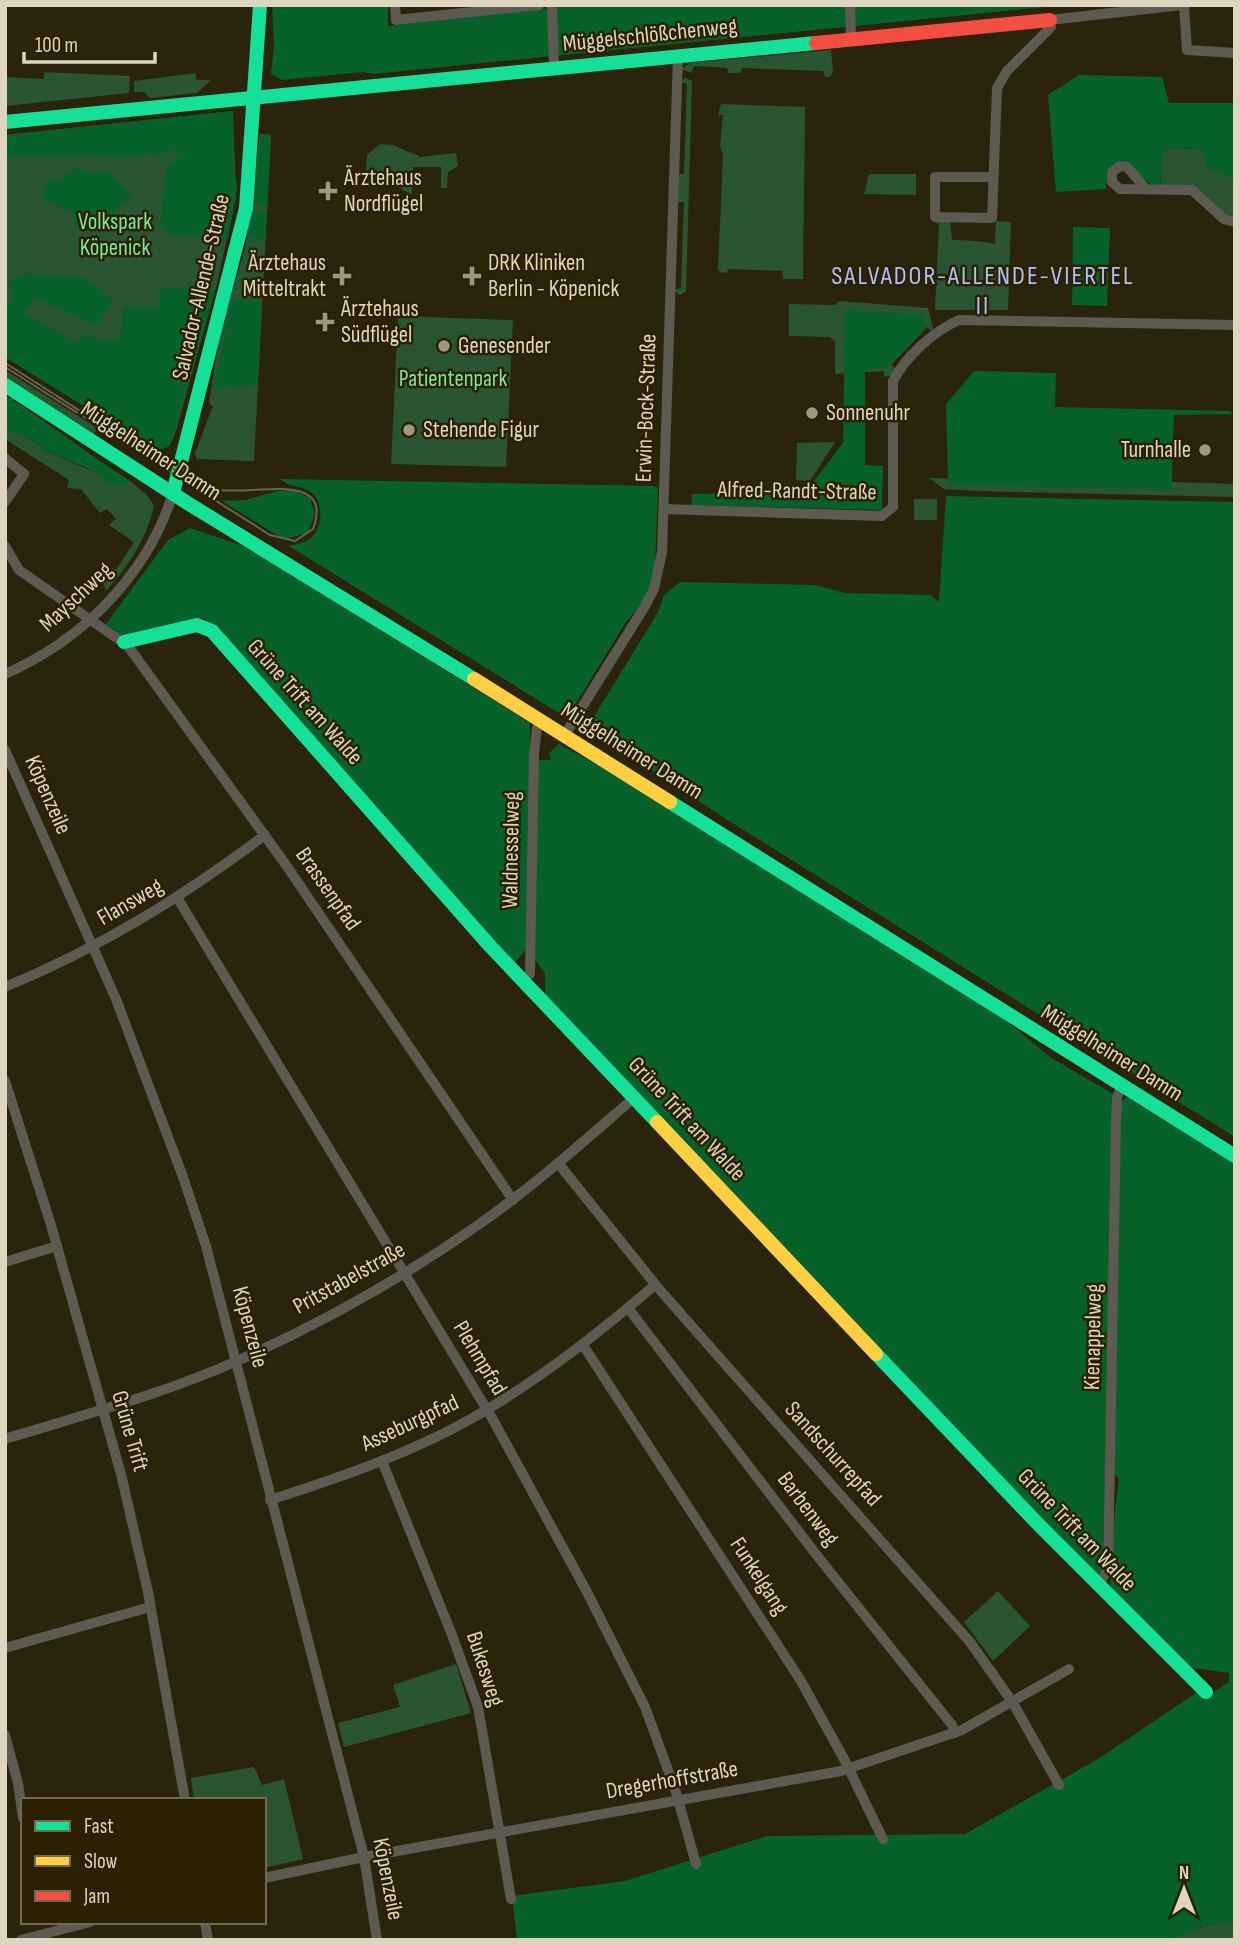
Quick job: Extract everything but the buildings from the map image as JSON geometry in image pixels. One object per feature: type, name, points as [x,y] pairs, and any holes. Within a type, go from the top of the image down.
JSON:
[{"type":"street","name":"Salvador-Allende-Straße","points":[[173,493],[226,295],[246,208],[260,5]]},
{"type":"street","points":[[395,5],[396,20],[539,5]]},
{"type":"street","points":[[552,5],[554,68]]},
{"type":"street","points":[[850,5],[851,39]]},
{"type":"street","name":"Müggelschlößchenweg","points":[[5,122],[255,95],[1183,5]]},
{"type":"street","points":[[1183,5],[1187,50],[1235,53]]},
{"type":"street","points":[[993,177],[935,177],[935,217],[992,218],[998,88],[1007,71],[1051,27],[1050,20]]},
{"type":"street","name":"Erwin-Bock-Straße","points":[[564,736],[653,589],[662,552],[678,55]]},
{"type":"street","points":[[1146,189],[1192,190],[1224,219],[1235,222]]},
{"type":"street","name":"Alfred-Randt-Straße","points":[[664,509],[882,516],[890,512],[893,507],[893,381],[899,370],[942,327],[959,320],[1235,325]]},
{"type":"street","name":"Müggelheimer Damm","points":[[5,385],[173,493],[1235,1156]]},
{"type":"street","points":[[5,458],[24,474],[5,502]]},
{"type":"street","name":"Mayschweg","points":[[5,674],[37,658],[89,619],[113,596],[141,561],[164,520],[173,493]]},
{"type":"street","points":[[5,546],[19,570],[89,619]]},
{"type":"street","name":"Brassenpfad","points":[[89,619],[124,642],[265,835],[513,1200]]},
{"type":"street","name":"Grüne Trift am Walde","points":[[124,642],[197,625],[212,631],[490,946],[1098,1586],[1206,1692]]},
{"type":"street","name":"Waldnesselweg","points":[[524,980],[530,974],[534,754],[537,728],[541,721]]},
{"type":"street","name":"Köpenzeile","points":[[5,750],[93,947],[185,1181],[238,1361],[270,1500],[364,1857],[377,1940]]},
{"type":"street","name":"Flansweg","points":[[5,987],[93,947],[178,899],[265,835]]},
{"type":"street","name":"Plehmpfad","points":[[178,899],[486,1410],[633,1680],[678,1800],[696,1864]]},
{"type":"street","name":"Grüne Trift","points":[[5,1081],[57,1246],[134,1526],[185,1798]]},
{"type":"street","name":"Kienappelweg","points":[[1098,1586],[1108,1569],[1116,1124],[1117,1097],[1122,1086]]},
{"type":"street","name":"Pritstabelstraße","points":[[5,1439],[103,1410],[238,1361],[404,1272],[513,1200],[635,1097]]},
{"type":"street","name":"Sandschurrepfad","points":[[558,1164],[656,1285],[946,1612],[1013,1703],[1059,1785]]},
{"type":"street","points":[[5,1262],[57,1246]]},
{"type":"street","name":"Asseburgpfad","points":[[270,1500],[382,1461],[486,1410],[583,1345],[656,1285]]},
{"type":"street","name":"Barbenweg","points":[[628,1308],[809,1546],[952,1725],[955,1733]]},
{"type":"street","name":"Funkelgang","points":[[583,1345],[801,1681],[883,1839]]},
{"type":"street","name":"Bukesweg","points":[[382,1461],[455,1642],[478,1707],[511,1899]]},
{"type":"street","points":[[5,1648],[150,1606]]},
{"type":"street","name":"Dregerhoffstraße","points":[[266,1878],[364,1857],[849,1769],[955,1733],[1013,1703],[1069,1669]]},
{"type":"street","points":[[5,1735],[21,1804]]},
{"type":"street","points":[[20,1940],[39,1929],[75,1924]]},
{"type":"green space","points":[[272,5],[388,5],[388,26],[579,5],[1065,5],[373,74],[363,72],[282,80],[271,74],[274,46]]},
{"type":"green space","points":[[831,50],[833,72],[829,77],[825,77],[823,71],[742,68],[740,73],[729,73],[727,68],[694,66],[692,73],[681,69],[690,63]]},
{"type":"green space","points":[[44,72],[130,76],[129,93],[5,106],[5,77],[44,79]]},
{"type":"green space","points":[[196,73],[196,80],[211,80],[197,93],[150,98],[144,92],[134,92],[134,81]]},
{"type":"green space","points":[[1079,75],[1162,77],[1169,103],[1235,103],[1235,180],[1206,167],[1204,149],[1166,148],[1162,151],[1160,186],[1150,184],[1122,160],[1108,170],[1106,189],[1056,192],[1048,95]]},
{"type":"green space","points":[[685,78],[692,81],[686,292],[679,295],[675,290],[681,288],[684,202],[678,202],[678,174],[684,174],[687,84],[681,82]]},
{"type":"green space","points":[[721,104],[805,107],[803,279],[783,279],[782,271],[728,269],[727,273],[718,269],[723,155],[720,146],[723,115],[718,115]]},
{"type":"green space","name":"Volkspark Köpenick","points":[[233,111],[236,198],[217,284],[176,431],[170,446],[156,451],[5,357],[5,135]]},
{"type":"green space","points":[[233,111],[233,161],[237,187],[228,238],[178,236],[164,231],[161,223],[166,167],[180,157],[172,149],[159,155],[5,157],[5,135]]},
{"type":"green space","points":[[260,133],[271,138],[254,461],[197,459],[195,453],[213,406],[209,404],[220,331],[245,249]]},
{"type":"green space","points":[[262,135],[271,135],[267,206],[254,204]]},
{"type":"green space","points":[[380,144],[393,145],[421,157],[456,153],[458,166],[448,172],[447,188],[441,188],[441,167],[413,167],[412,195],[398,187],[365,186],[367,155]]},
{"type":"green space","points":[[1166,148],[1235,150],[1235,219],[1226,216],[1197,188],[1160,186],[1162,151]]},
{"type":"green space","points":[[78,167],[90,173],[109,171],[132,196],[110,214],[95,215],[80,225],[74,224],[74,212],[44,201],[40,191],[50,179],[62,178]]},
{"type":"green space","points":[[869,174],[916,174],[916,195],[864,194]]},
{"type":"green space","points":[[253,213],[267,213],[265,239],[247,238]]},
{"type":"green space","points":[[936,219],[950,220],[952,240],[995,244],[996,221],[1011,222],[1008,310],[935,310],[939,224]]},
{"type":"green space","points":[[1073,227],[1110,228],[1107,306],[1072,305]]},
{"type":"green space","points":[[24,273],[84,278],[114,300],[95,326],[37,296],[23,313],[78,343],[83,334],[107,341],[121,336],[123,307],[159,308],[160,288],[215,290],[170,446],[156,451],[5,357],[5,309],[14,296],[8,282]]},
{"type":"green space","points":[[233,299],[262,300],[257,385],[216,388],[214,383]]},
{"type":"green space","points":[[839,301],[928,308],[933,328],[932,331],[927,327],[891,365],[896,369],[892,375],[884,377],[884,371],[835,374],[835,342],[830,337],[789,336],[789,304],[835,305]]},
{"type":"green space","points":[[845,310],[923,315],[925,328],[888,366],[865,370],[865,465],[883,466],[882,510],[691,505],[692,494],[805,493],[843,443]]},
{"type":"green space","name":"Patientenpark","points":[[398,316],[513,320],[506,467],[391,464]]},
{"type":"green space","points":[[5,370],[97,428],[94,434],[5,379]]},
{"type":"green space","points":[[974,371],[1056,373],[1055,407],[1231,411],[1232,414],[1174,415],[1171,489],[948,485],[946,404]]},
{"type":"green space","points":[[5,395],[129,480],[123,485],[113,485],[87,468],[45,450],[26,436],[5,429]]},
{"type":"green space","points":[[5,429],[26,436],[45,450],[122,485],[129,480],[148,496],[154,506],[146,530],[129,562],[106,591],[103,582],[112,568],[116,570],[134,542],[109,525],[116,519],[107,509],[100,513],[81,489],[67,488],[69,480],[5,439]]},
{"type":"green space","points":[[1173,430],[1172,482],[1235,484],[1235,497],[975,491],[944,489],[929,478],[1098,481]]},
{"type":"green space","points":[[835,442],[810,481],[796,480],[797,443]]},
{"type":"green space","points":[[280,479],[654,486],[658,488],[655,569],[645,600],[626,622],[567,718],[289,546],[306,541],[315,534],[320,522],[320,508],[311,492]]},
{"type":"green space","points":[[294,490],[310,498],[315,513],[308,533],[289,538],[280,537],[222,501],[246,500],[277,491]]},
{"type":"green space","points":[[946,496],[1235,502],[1235,1137],[729,821],[593,732],[592,720],[658,612],[664,595],[680,582],[815,585],[845,593],[930,595],[939,602]]},
{"type":"green space","points":[[914,499],[937,499],[937,520],[914,520]]},
{"type":"green space","points":[[190,528],[249,548],[530,723],[527,948],[513,965],[204,618],[122,636],[106,624],[168,540]]},
{"type":"green space","points":[[559,744],[616,775],[1005,1020],[1050,1057],[1113,1094],[1103,1572],[1096,1576],[545,998],[545,973],[535,960],[538,760],[551,760],[549,753]]},
{"type":"green space","points":[[1127,1097],[1235,1164],[1235,1921],[1205,1926],[1165,1940],[517,1940],[512,1896],[625,1881],[767,1836],[965,1834],[1098,1759],[1199,1691],[1206,1697],[1229,1682],[1229,1673],[1187,1667],[1110,1591],[1119,1479],[1114,1473],[1121,1101]]},
{"type":"green space","points":[[998,1591],[1030,1626],[993,1661],[964,1622]]},
{"type":"green space","points":[[456,1664],[471,1713],[344,1747],[338,1723],[400,1707],[393,1685]]},
{"type":"green space","points":[[254,1767],[262,1785],[284,1779],[303,1859],[266,1868],[266,1798],[194,1798],[191,1778]]},
{"type":"green space","points":[[1235,1921],[1235,1940],[1165,1940],[1205,1926]]},
{"type":"tram line","points":[[5,363],[199,483],[228,491],[300,491],[311,498],[317,510],[313,529],[295,541],[270,535],[5,367]]},
{"type":"traffic: fast","points":[[173,493],[246,208],[260,5]]},
{"type":"traffic: fast","points":[[5,122],[816,43]]},
{"type":"traffic: fast","points":[[5,385],[189,504],[474,679]]},
{"type":"traffic: fast","points":[[124,642],[197,625],[212,631],[490,946],[657,1122]]},
{"type":"traffic: fast","points":[[670,802],[1235,1156]]},
{"type":"traffic: fast","points":[[876,1354],[1038,1524],[1206,1692]]},
{"type":"traffic: slow","points":[[474,679],[670,802]]},
{"type":"traffic: slow","points":[[657,1122],[876,1354]]},
{"type":"traffic: jam","points":[[816,43],[1050,20]]},
{"type":"place","name":"Ärztehaus Nordflügel","points":[[328,191]]},
{"type":"place","name":"Ärztehaus Mitteltrakt","points":[[342,276]]},
{"type":"place","name":"DRK Kliniken Berlin - Köpenick","points":[[472,276]]},
{"type":"place","name":"Ärztehaus Südflügel","points":[[325,322]]},
{"type":"place","name":"Genesender","points":[[444,346]]},
{"type":"place","name":"Sonnenuhr","points":[[812,413]]},
{"type":"place","name":"Stehende Figur","points":[[409,430]]},
{"type":"place","name":"Turnhalle","points":[[1205,450]]},
{"type":"district","name":"SALVADOR-ALLENDE-VIERTEL II","points":[[983,291]]}]
